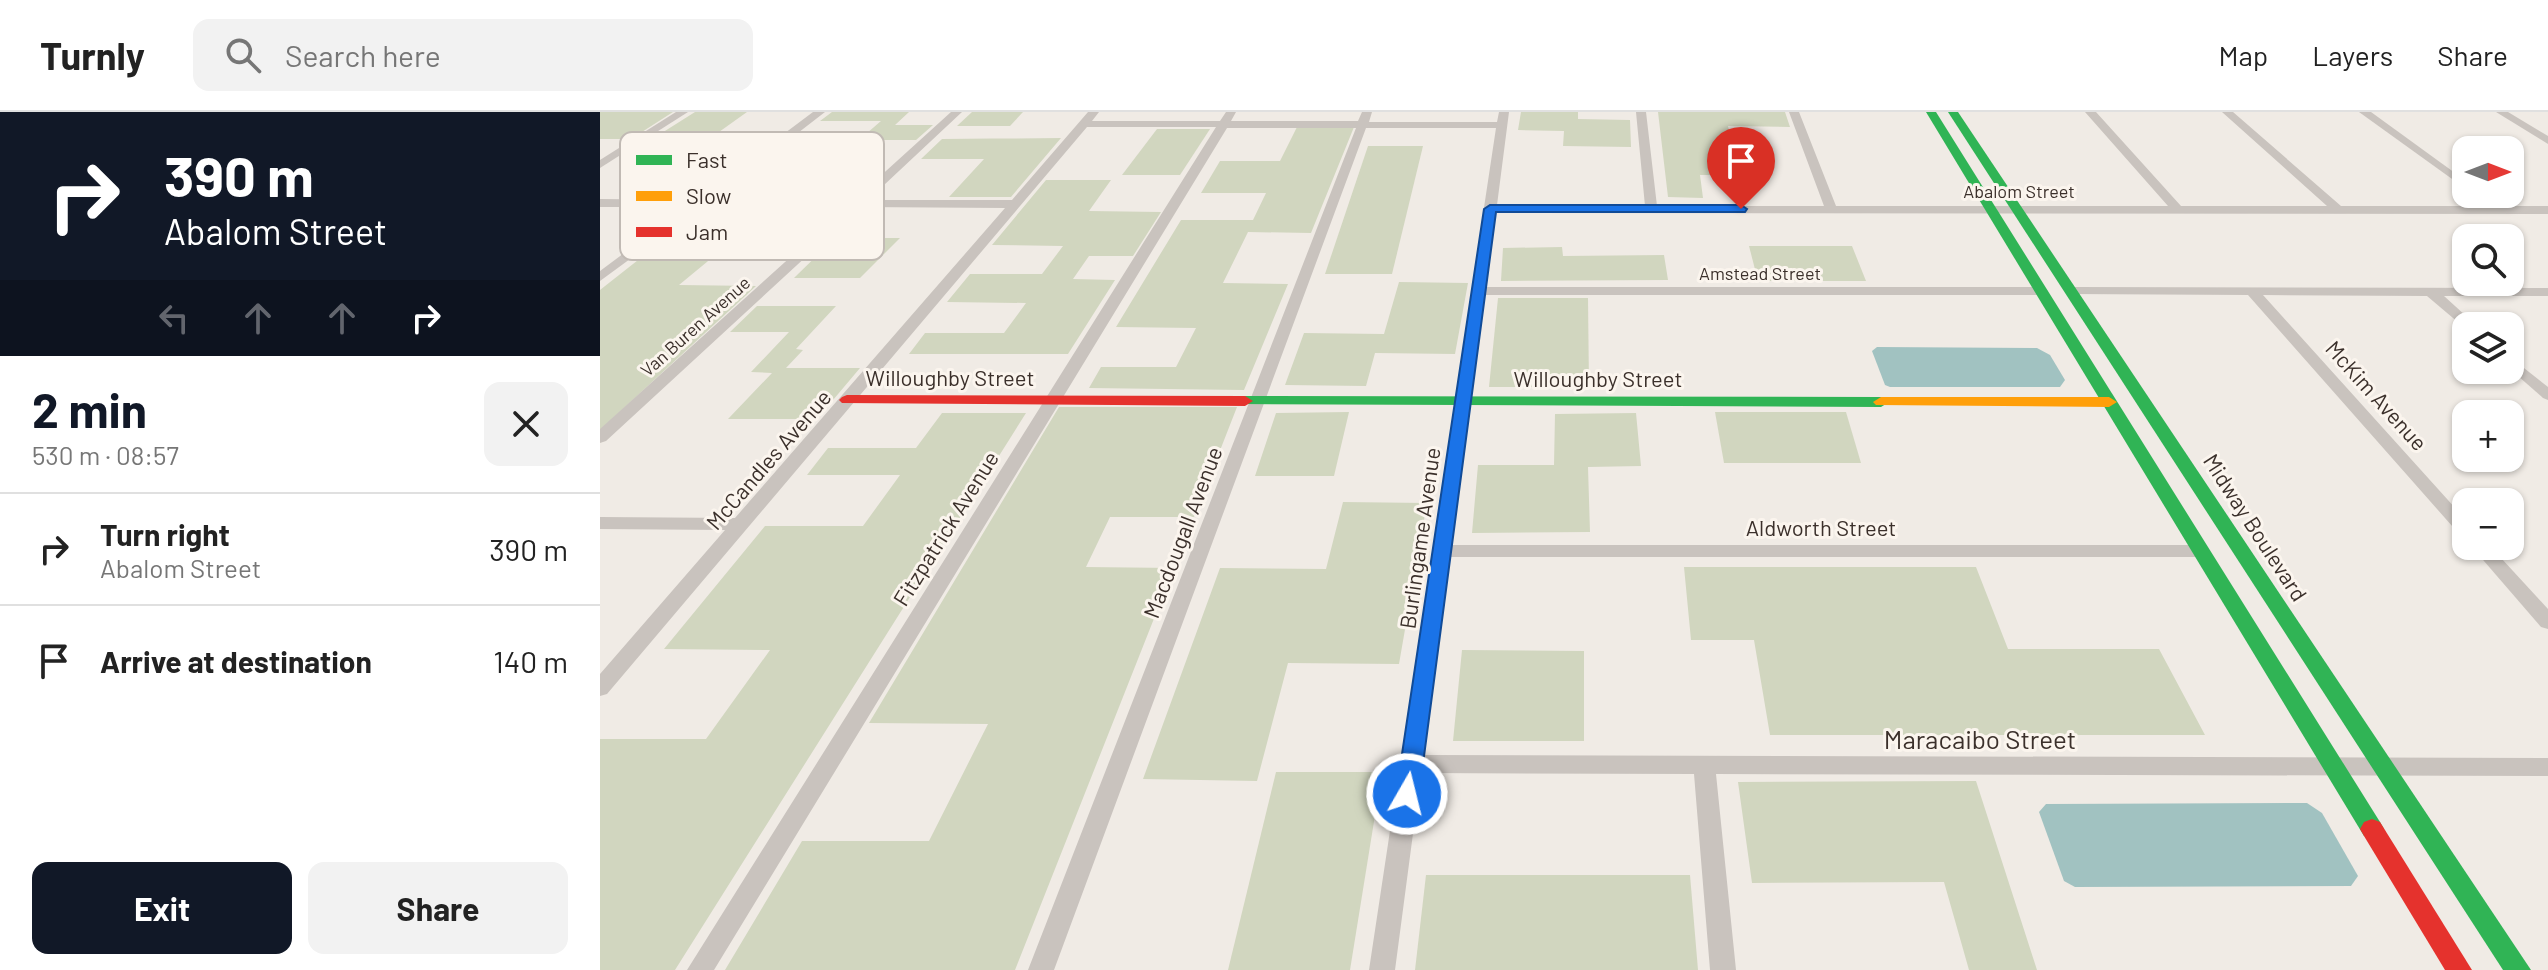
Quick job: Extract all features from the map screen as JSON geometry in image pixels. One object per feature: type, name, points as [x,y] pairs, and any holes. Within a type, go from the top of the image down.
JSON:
[{"type":"street","points":[[652,132],[683,112]]},
{"type":"street","points":[[793,132],[820,112]]},
{"type":"street","name":"Van Buren Avenue","points":[[884,179],[957,112]]},
{"type":"street","points":[[1641,112],[1651,209]]},
{"type":"street","points":[[1794,112],[1831,209]]},
{"type":"street","points":[[1931,112],[2459,970]]},
{"type":"street","name":"Midway Boulevard","points":[[1953,112],[2074,291],[2518,970]]},
{"type":"street","points":[[2090,112],[2178,210]]},
{"type":"street","points":[[2227,112],[2338,210]]},
{"type":"street","points":[[2364,112],[2452,176]]},
{"type":"street","points":[[2501,112],[2548,141]]},
{"type":"street","points":[[1088,118],[1503,118]]},
{"type":"street","name":"McCandles Avenue","points":[[600,688],[1088,118]]},
{"type":"street","name":"Fitzpatrick Avenue","points":[[700,970],[1227,118]]},
{"type":"street","name":"Macdougall Avenue","points":[[1041,970],[1365,118]]},
{"type":"street","name":"Burlingame Avenue","points":[[1382,970],[1503,118]]},
{"type":"street","points":[[600,165],[620,152]]},
{"type":"street","points":[[884,204],[1015,204]]},
{"type":"street","name":"Abalom Street","points":[[1490,209],[2548,210]]},
{"type":"street","points":[[600,277],[623,260]]},
{"type":"street","name":"Van Buren Avenue","points":[[600,438],[795,260]]},
{"type":"street","name":"Amstead Street","points":[[1479,291],[2041,291]]},
{"type":"street","points":[[2074,291],[2548,292]]},
{"type":"street","name":"McKim Avenue","points":[[2252,292],[2452,515]]},
{"type":"street","points":[[2431,292],[2454,312]]},
{"type":"street","points":[[2524,374],[2548,395]]},
{"type":"street","name":"Willoughby Street","points":[[847,400],[2109,402]]},
{"type":"street","points":[[600,523],[741,524]]},
{"type":"street","name":"Aldworth Street","points":[[1442,551],[2201,551]]},
{"type":"street","points":[[2493,560],[2548,622]]},
{"type":"street","name":"Maracaibo Street","points":[[1411,764],[2548,767]]},
{"type":"street","points":[[1704,765],[1723,970]]},
{"type":"green space","points":[[600,112],[673,112],[642,132],[620,132],[620,139],[600,139]]},
{"type":"green space","points":[[695,112],[747,112],[719,132],[663,132]]},
{"type":"green space","points":[[832,112],[909,112],[895,125],[933,125],[916,140],[884,140],[884,132],[868,132],[881,121],[820,121]]},
{"type":"green space","points":[[972,112],[1023,112],[1010,126],[957,126]]},
{"type":"green space","points":[[1521,112],[1578,112],[1578,119],[1630,120],[1631,147],[1563,146],[1564,131],[1518,130]]},
{"type":"green space","points":[[1658,112],[1785,112],[1790,127],[1728,126],[1739,175],[1700,175],[1703,198],[1668,197]]},
{"type":"green space","points":[[1297,127],[1354,127],[1311,233],[1248,232],[1223,283],[1288,284],[1244,390],[1089,388],[1101,367],[1176,367],[1196,328],[1116,327],[1181,220],[1253,220],[1266,193],[1201,193],[1220,161],[1280,161]]},
{"type":"green space","points":[[1157,129],[1210,129],[1180,175],[1122,175]]},
{"type":"green space","points":[[1061,138],[1011,197],[949,197],[984,159],[921,159],[942,139]]},
{"type":"green space","points":[[1368,146],[1423,146],[1392,274],[1325,274]]},
{"type":"green space","points":[[1046,180],[1111,180],[1089,211],[1161,212],[1133,256],[1089,256],[1073,279],[1115,280],[1068,354],[909,354],[925,333],[1004,333],[1026,303],[947,302],[970,274],[1042,274],[1063,246],[992,245]]},
{"type":"green space","points":[[884,238],[900,238],[884,254]]},
{"type":"green space","points":[[1749,246],[1852,246],[1866,281],[1758,281]]},
{"type":"green space","points":[[1562,247],[1563,256],[1664,255],[1668,280],[1501,281],[1503,248]]},
{"type":"green space","points":[[638,260],[709,260],[679,285],[756,286],[600,430],[600,290]]},
{"type":"green space","points":[[812,260],[878,260],[860,278],[794,278]]},
{"type":"green space","points":[[1399,282],[1468,283],[1455,354],[1375,353],[1366,386],[1285,385],[1304,333],[1384,334]]},
{"type":"green space","points":[[1498,298],[1588,298],[1589,387],[1489,387]]},
{"type":"green space","points":[[757,306],[836,306],[796,349],[803,350],[786,368],[860,368],[817,419],[728,419],[772,373],[751,372],[789,332],[730,332]]},
{"type":"green space","points":[[1059,407],[1237,407],[1194,517],[1110,517],[1086,567],[1174,568],[1015,970],[725,970],[802,841],[929,841],[988,724],[869,723]]},
{"type":"green space","points":[[1349,412],[1334,476],[1255,476],[1276,413]]},
{"type":"green space","points":[[1715,412],[1846,412],[1861,463],[1724,463]]},
{"type":"green space","points":[[942,413],[1026,413],[675,970],[600,970],[600,739],[706,739],[770,650],[664,649],[765,526],[863,526],[900,475],[807,475],[828,448],[916,448]]},
{"type":"green space","points":[[1636,413],[1641,466],[1588,467],[1590,532],[1472,533],[1478,465],[1554,465],[1555,414]]},
{"type":"green space","points":[[1343,502],[1427,503],[1399,664],[1288,663],[1257,781],[1143,779],[1220,568],[1326,569]]},
{"type":"green space","points":[[1684,567],[1976,567],[2008,649],[2159,649],[2205,735],[1770,735],[1754,640],[1691,640]]},
{"type":"green space","points":[[1462,650],[1584,651],[1584,741],[1453,741]]},
{"type":"green space","points":[[1276,772],[1382,772],[1350,970],[1228,970]]},
{"type":"green space","points":[[1976,781],[2037,970],[1969,970],[1944,882],[1752,883],[1738,782]]},
{"type":"green space","points":[[1426,875],[1690,875],[1698,970],[1415,970]]},
{"type":"water","points":[[1877,347],[2037,348],[2050,355],[2065,380],[2060,387],[1890,387],[1885,385],[1872,351]]},
{"type":"water","points":[[2307,803],[2322,813],[2358,876],[2351,886],[2075,887],[2064,881],[2039,812],[2046,804]]},
{"type":"traffic: fast","points":[[1931,112],[2372,829]]},
{"type":"traffic: fast","points":[[1953,112],[2518,970]]},
{"type":"traffic: fast","points":[[1245,401],[1881,402]]},
{"type":"traffic: slow","points":[[1881,402],[2109,402]]},
{"type":"traffic: jam","points":[[847,400],[1245,401]]},
{"type":"traffic: jam","points":[[2372,829],[2459,970]]},
{"type":"route","points":[[1407,794],[1490,209],[1741,209]]}]
